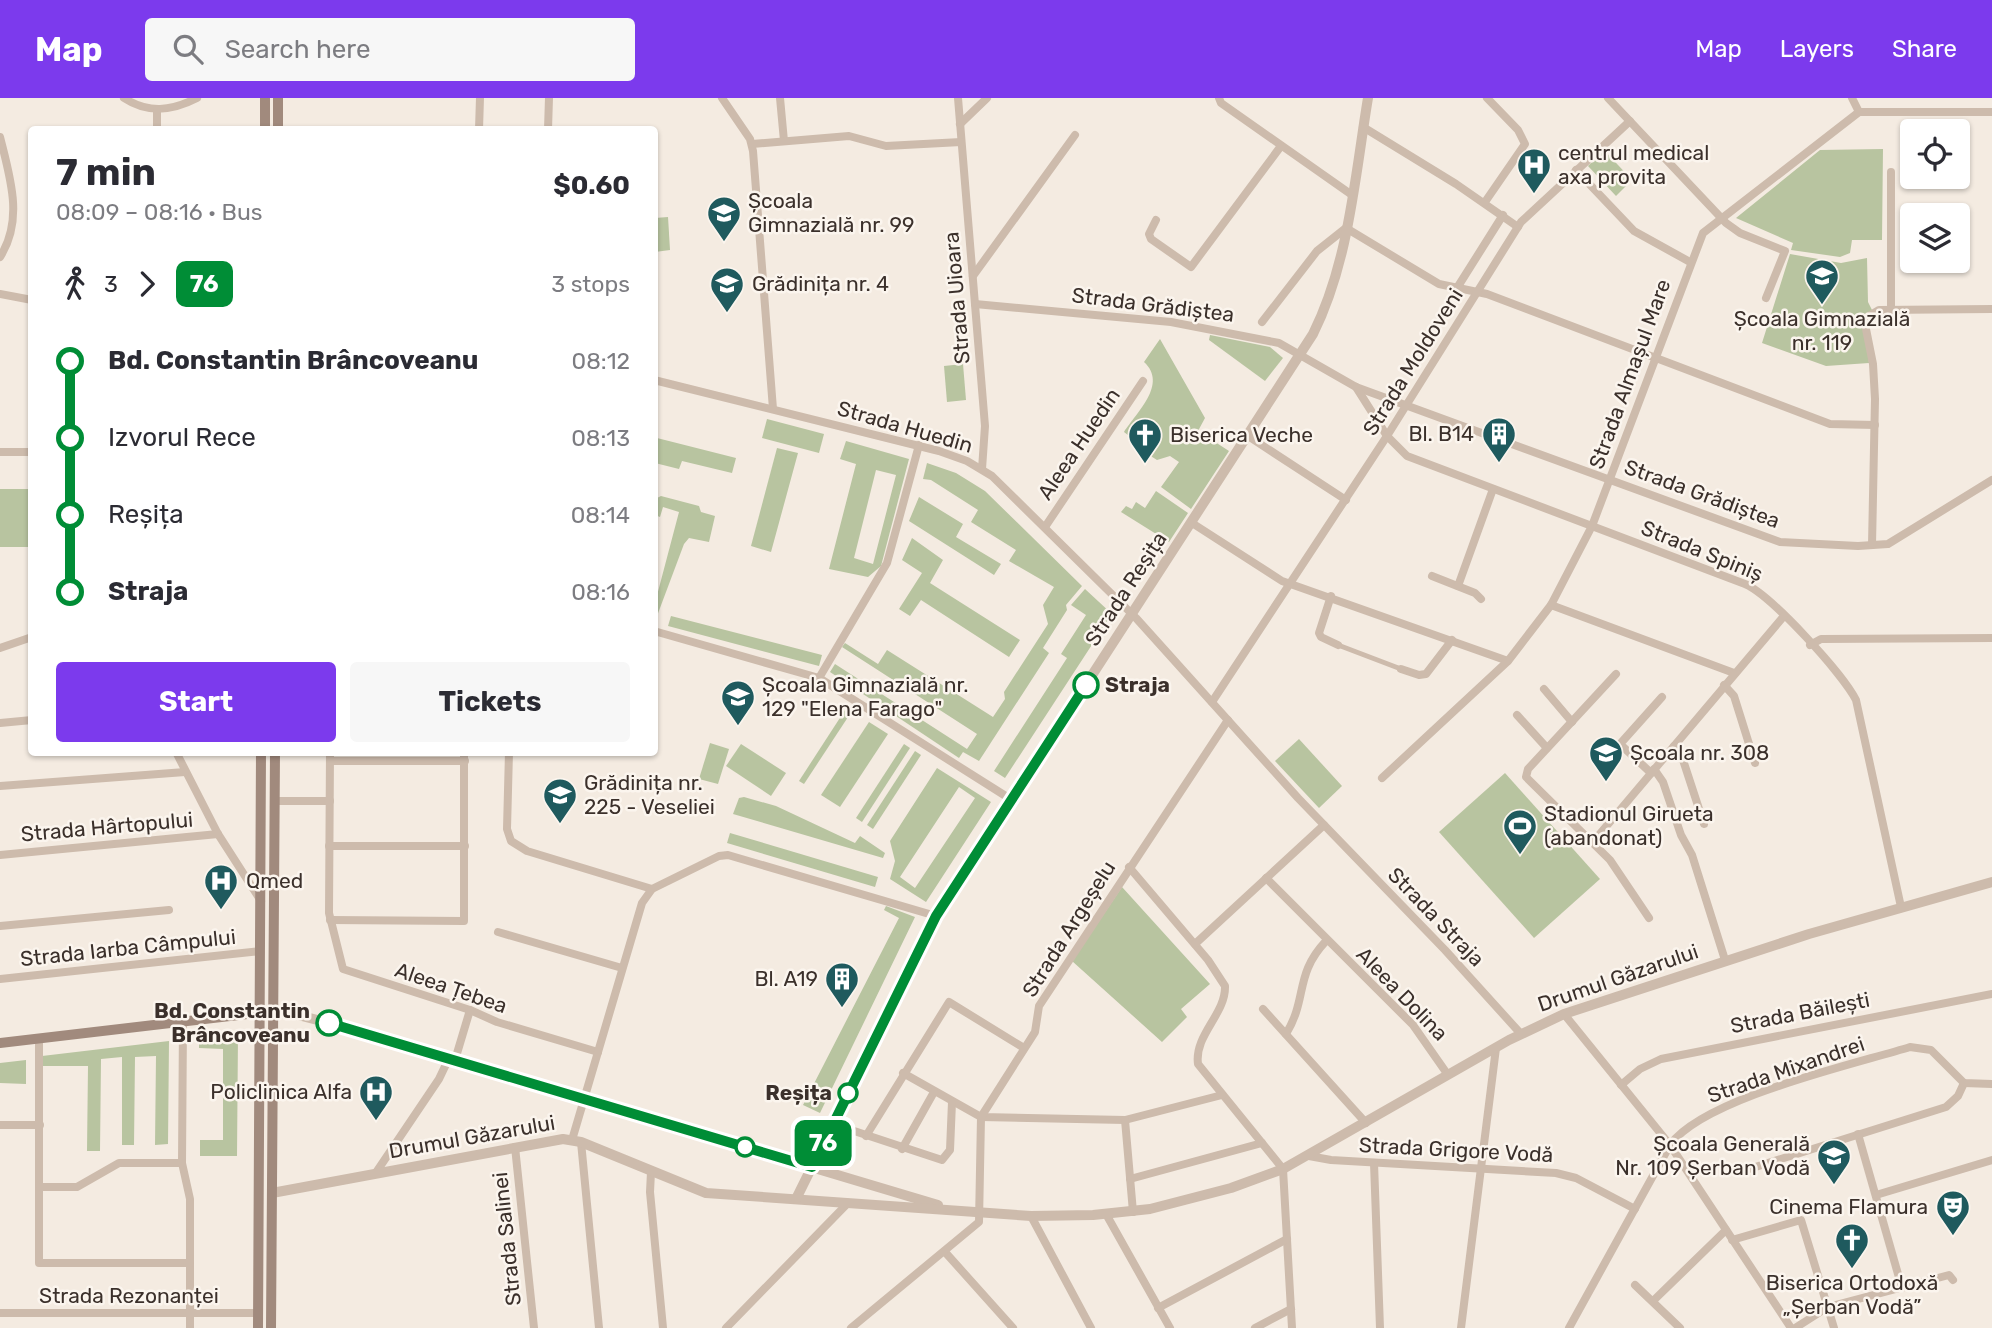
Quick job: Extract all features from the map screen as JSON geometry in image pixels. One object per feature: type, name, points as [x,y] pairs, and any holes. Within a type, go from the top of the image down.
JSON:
[{"type":"main road","points":[[265,98],[265,126]]},
{"type":"main road","points":[[278,98],[278,126]]},
{"type":"main road","points":[[258,1328],[261,756]]},
{"type":"main road","points":[[271,1328],[275,756]]},
{"type":"main road","points":[[0,1043],[183,1020],[260,1012],[275,1013]]},
{"type":"street","points":[[124,98],[157,110],[173,108],[197,98]]},
{"type":"street","points":[[480,98],[480,126]]},
{"type":"street","points":[[548,126],[549,98]]},
{"type":"street","points":[[722,98],[752,144],[773,409]]},
{"type":"street","points":[[780,98],[784,141]]},
{"type":"street","name":"Strada Uioara","points":[[958,98],[985,437],[982,469]]},
{"type":"street","points":[[960,124],[987,98]]},
{"type":"street","points":[[1219,98],[1281,146],[1352,195]]},
{"type":"street","name":"Strada Reșița","points":[[812,1167],[936,916],[1301,354],[1331,290],[1346,228],[1368,98]]},
{"type":"street","points":[[1608,98],[1720,218],[1740,233],[1784,251],[1766,298]]},
{"type":"street","points":[[1852,98],[1859,113],[1992,112]]},
{"type":"street","points":[[1485,202],[1525,144],[1518,130],[1488,99]]},
{"type":"street","points":[[157,110],[157,126]]},
{"type":"street","name":"Strada Almașul Mare","points":[[1382,778],[1508,661],[1551,606],[1592,526],[1703,233],[1859,113]]},
{"type":"street","name":"Strada Moldoveni","points":[[1212,702],[1346,500],[1518,227],[1630,121]]},
{"type":"street","points":[[1363,127],[1485,202],[1518,227]]},
{"type":"street","points":[[972,276],[1075,135]]},
{"type":"street","points":[[752,144],[856,136],[886,146],[961,142]]},
{"type":"street","points":[[0,137],[14,209],[12,229],[0,257]]},
{"type":"street","points":[[1156,220],[1149,234],[1151,239],[1188,266],[1193,266],[1281,146]]},
{"type":"street","points":[[1576,170],[1634,230],[1690,262]]},
{"type":"street","points":[[1891,172],[1891,310]]},
{"type":"street","points":[[1457,288],[1503,215]]},
{"type":"street","points":[[1262,322],[1311,257],[1346,228],[1439,284],[1479,291],[1830,424],[1875,425]]},
{"type":"street","points":[[0,294],[28,299]]},
{"type":"street","name":"Strada Grădiștea","points":[[975,304],[1187,324],[1273,342],[1301,354],[1356,387],[1771,540],[1888,544],[1992,480]]},
{"type":"street","points":[[1872,545],[1875,425],[1873,364],[1863,323],[1866,316],[1891,310],[1992,309]]},
{"type":"street","name":"Strada Huedin","points":[[658,381],[947,453],[982,469],[1133,614]]},
{"type":"street","name":"Aleea Huedin","points":[[1045,527],[1143,381]]},
{"type":"street","name":"Strada Grădiștea","points":[[1356,387],[1387,436]]},
{"type":"street","points":[[1248,436],[1346,500]]},
{"type":"street","name":"Strada Spiniș","points":[[1387,436],[1407,456],[1754,588],[1784,615],[1851,690],[1856,700],[1901,907]]},
{"type":"street","points":[[819,678],[887,564],[919,446]]},
{"type":"street","points":[[0,452],[28,452]]},
{"type":"street","points":[[1458,586],[1493,489]]},
{"type":"street","points":[[1192,523],[1282,581],[1331,596],[1508,661]]},
{"type":"street","points":[[1432,576],[1481,599]]},
{"type":"street","points":[[1331,596],[1319,633],[1321,637],[1419,676],[1426,674],[1452,640]]},
{"type":"street","points":[[1551,606],[1734,673]]},
{"type":"street","name":"Strada Straja","points":[[1133,614],[1324,825],[1521,1034]]},
{"type":"street","points":[[1593,842],[1784,615]]},
{"type":"street","points":[[658,632],[819,678],[1012,800]]},
{"type":"street","points":[[0,648],[28,638]]},
{"type":"street","points":[[1810,645],[1821,639],[1992,638]]},
{"type":"street","points":[[1616,674],[1528,769],[1526,777],[1593,842],[1625,878],[1649,918]]},
{"type":"street","points":[[1724,685],[1734,696],[1755,762]]},
{"type":"street","points":[[1544,690],[1572,722]]},
{"type":"street","points":[[1662,697],[1620,744],[1662,782],[1681,835],[1692,856],[1725,961]]},
{"type":"street","points":[[1517,715],[1547,748]]},
{"type":"street","points":[[0,723],[28,720]]},
{"type":"street","name":"Strada Argeșelu","points":[[981,1117],[1036,1028],[1039,1006],[1228,720]]},
{"type":"street","points":[[1674,746],[1682,757],[1704,824]]},
{"type":"street","points":[[178,756],[218,834],[261,901]]},
{"type":"street","points":[[509,756],[507,829],[511,841],[527,850],[652,889]]},
{"type":"street","name":"Aleea Țebea","points":[[464,757],[330,757],[330,920],[340,964],[348,972],[470,1010],[497,1022],[598,1052]]},
{"type":"street","points":[[330,920],[464,921],[464,757]]},
{"type":"street","points":[[0,786],[185,772]]},
{"type":"street","points":[[275,801],[330,801]]},
{"type":"street","points":[[1195,944],[1324,825]]},
{"type":"street","name":"Strada Hârtopului","points":[[0,855],[218,834]]},
{"type":"street","points":[[329,846],[465,846]]},
{"type":"street","points":[[599,1328],[577,1141],[584,1099],[622,968],[642,903],[652,889],[719,856],[728,855],[936,916]]},
{"type":"street","points":[[1129,867],[1222,980],[1225,995],[1201,1042],[1198,1064],[1283,1169],[1292,1328]]},
{"type":"street","name":"Aleea Dolina","points":[[1266,878],[1422,1035],[1448,1075]]},
{"type":"street","name":"Drumul Găzarului","points":[[272,1193],[515,1147],[577,1141],[702,1192],[1031,1216],[1133,1212],[1219,1191],[1283,1169],[1521,1034],[1564,1014],[1725,961],[1992,882]]},
{"type":"street","points":[[0,926],[169,909]]},
{"type":"street","points":[[498,932],[622,968]]},
{"type":"street","name":"Aleea Dolina","points":[[1286,1034],[1297,1010],[1308,962],[1326,941]]},
{"type":"street","name":"Strada Iarba Câmpului","points":[[0,979],[261,951]]},
{"type":"street","name":"Strada Băilești","points":[[1621,1085],[1640,1069],[1661,1059],[1992,994]]},
{"type":"street","points":[[866,1136],[949,1002],[1024,1048]]},
{"type":"street","points":[[1263,1009],[1366,1123]]},
{"type":"street","points":[[375,1174],[452,1059],[470,1010]]},
{"type":"street","points":[[275,1013],[306,1016],[956,1211]]},
{"type":"street","points":[[1564,1014],[1670,1145],[1793,1328],[1828,1307],[1948,1275],[1953,1280]]},
{"type":"street","points":[[183,1020],[182,1163],[190,1199],[190,1328]]},
{"type":"street","points":[[38,1038],[39,1263],[190,1263]]},
{"type":"street","name":"Strada Mixandrei","points":[[1569,1328],[1670,1145],[1684,1129],[1712,1113],[1768,1091],[1910,1046],[1931,1050],[1964,1083]]},
{"type":"street","points":[[1461,1328],[1496,1048]]},
{"type":"street","points":[[903,1073],[981,1117],[1125,1120],[1222,1096]]},
{"type":"street","points":[[1749,1169],[1946,1107],[1958,1096],[1964,1083],[1992,1084]]},
{"type":"street","points":[[902,1149],[934,1092]]},
{"type":"street","points":[[833,1124],[939,1161],[947,1158],[950,1150],[952,1102]]},
{"type":"street","points":[[850,1328],[976,1227],[981,1213],[981,1117]]},
{"type":"street","points":[[1125,1120],[1133,1212]]},
{"type":"street","points":[[0,1125],[40,1125]]},
{"type":"street","points":[[1858,1135],[1902,1288]]},
{"type":"street","points":[[1130,1179],[1262,1143]]},
{"type":"street","name":"Strada Salinei","points":[[515,1147],[534,1328]]},
{"type":"street","name":"Strada Grigore Vodă","points":[[1309,1156],[1331,1160],[1566,1174],[1634,1209]]},
{"type":"street","points":[[1876,1195],[1992,1160]]},
{"type":"street","points":[[40,1187],[77,1187],[119,1163],[182,1163]]},
{"type":"street","points":[[1374,1163],[1380,1328]]},
{"type":"street","points":[[796,1199],[812,1167]]},
{"type":"street","points":[[651,1172],[650,1192],[663,1328]]},
{"type":"street","points":[[726,1328],[848,1203]]},
{"type":"street","points":[[1106,1214],[1170,1328]]},
{"type":"street","points":[[1031,1216],[1091,1328]]},
{"type":"street","points":[[1732,1240],[1801,1220],[1834,1328]]},
{"type":"street","points":[[1653,1301],[1726,1230]]},
{"type":"street","points":[[1158,1308],[1287,1239]]},
{"type":"street","points":[[946,1252],[1013,1328]]},
{"type":"street","points":[[1635,1285],[1680,1328]]},
{"type":"street","points":[[1255,1328],[1291,1309]]},
{"type":"street","name":"Strada Rezonanței","points":[[0,1313],[258,1313]]},
{"type":"green space","points":[[1883,149],[1882,240],[1852,240],[1850,253],[1840,257],[1791,250],[1793,243],[1736,218],[1820,150]]},
{"type":"green space","points":[[1604,150],[1632,180],[1616,196],[1588,166]]},
{"type":"green space","points":[[668,217],[670,250],[658,252],[658,218]]},
{"type":"green space","name":"Școala Gimnazială nr. 119","points":[[1790,254],[1841,263],[1867,258],[1868,302],[1872,310],[1866,314],[1869,363],[1826,366],[1762,343]]},
{"type":"green space","points":[[1210,335],[1270,347],[1283,358],[1265,381],[1209,340]]},
{"type":"green space","points":[[1160,339],[1205,418],[1198,431],[1229,451],[1191,509],[1161,487],[1179,462],[1170,456],[1157,460],[1130,443],[1133,439],[1124,432],[1152,389],[1151,371],[1144,362]]},
{"type":"green space","points":[[963,364],[966,400],[947,402],[944,366]]},
{"type":"green space","points":[[767,419],[824,434],[819,453],[762,438]]},
{"type":"green space","points":[[658,438],[736,458],[732,473],[682,461],[679,469],[658,464]]},
{"type":"green space","points":[[846,441],[909,459],[881,566],[868,577],[829,569],[856,464],[840,459]],"holes":[[[876,470],[896,475],[873,564],[854,558]]]},
{"type":"green space","points":[[777,448],[798,453],[771,552],[751,546]]},
{"type":"green space","points":[[927,463],[956,473],[985,491],[1082,586],[1066,605],[1067,610],[1043,648],[1049,653],[979,761],[963,752],[959,758],[830,672],[835,664],[967,749],[977,734],[842,647],[845,643],[878,664],[887,650],[993,717],[1005,699],[1004,692],[1048,624],[1043,605],[1054,587],[1009,561],[1016,550],[971,522],[978,510],[931,480],[923,479]]},
{"type":"green space","points":[[0,489],[28,489],[28,547],[0,547]]},
{"type":"green space","points":[[1156,491],[1188,513],[1169,542],[1121,512],[1126,506],[1132,509],[1136,502],[1145,508]]},
{"type":"green space","points":[[919,497],[963,524],[956,537],[1001,564],[994,575],[909,521]]},
{"type":"green space","points":[[658,498],[699,506],[701,512],[715,516],[709,542],[689,538],[684,544],[658,613],[658,592],[679,512],[663,507],[660,517],[658,516]]},
{"type":"green space","points":[[912,538],[943,560],[930,583],[1020,640],[1009,657],[921,600],[910,616],[899,609],[922,573],[902,560]]},
{"type":"green space","points":[[1085,589],[1112,614],[1005,778],[994,771],[1067,658],[1061,654],[1086,615],[1071,605]]},
{"type":"green space","points":[[671,616],[822,655],[819,666],[668,626]]},
{"type":"green space","points":[[847,707],[852,711],[804,784],[799,781]]},
{"type":"green space","points":[[869,722],[888,734],[840,807],[821,795]]},
{"type":"green space","points":[[1299,739],[1342,786],[1319,808],[1275,761]]},
{"type":"green space","points":[[710,743],[729,749],[718,784],[699,779]]},
{"type":"green space","points":[[741,744],[786,773],[771,796],[726,766]]},
{"type":"green space","points":[[904,744],[910,748],[862,822],[856,818]]},
{"type":"green space","points":[[915,751],[921,755],[873,829],[867,825]]},
{"type":"green space","points":[[937,768],[991,802],[926,902],[890,879],[895,861],[890,841]],"holes":[[[959,787],[975,798],[915,888],[900,877]]]},
{"type":"green space","name":"Stadionul Girueta (abandonat)","points":[[1505,773],[1600,879],[1534,938],[1439,832]]},
{"type":"green space","points":[[739,798],[776,806],[855,843],[860,836],[885,853],[883,858],[733,814]]},
{"type":"green space","points":[[730,833],[878,877],[875,887],[727,843]]},
{"type":"green space","points":[[1122,887],[1210,984],[1181,1009],[1187,1017],[1162,1042],[1072,961]]},
{"type":"green space","points":[[886,906],[915,917],[820,1113],[803,1105],[899,918],[884,910]]},
{"type":"green space","points":[[238,1034],[237,1156],[200,1156],[200,1140],[223,1140],[223,1049],[199,1048],[199,1037]]},
{"type":"green space","points":[[169,1041],[168,1144],[155,1145],[156,1056],[135,1057],[134,1145],[122,1145],[122,1057],[101,1059],[100,1151],[87,1151],[88,1066],[42,1066],[42,1056]]},
{"type":"green space","points":[[26,1060],[26,1084],[0,1083],[0,1063]]},
{"type":"bus line","name":"76","points":[[329,1023],[812,1167],[936,916],[1086,685]]},
{"type":"place","name":"centrul medical axa provita","points":[[1534,195]]},
{"type":"place","name":"Școala Gimnazială nr. 99","points":[[724,243]]},
{"type":"place","name":"Școala Gimnazială nr. 119","points":[[1822,306]]},
{"type":"place","name":"Grădinița nr. 4","points":[[727,314]]},
{"type":"place","name":"Bl. B14","points":[[1499,464]]},
{"type":"place","name":"Biserica Veche","points":[[1145,465]]},
{"type":"place","name":"Straja","points":[[1086,685]]},
{"type":"place","name":"Școala Gimnazială nr. 129 \"Elena Farago\"","points":[[738,727]]},
{"type":"place","name":"Școala nr. 308","points":[[1606,783]]},
{"type":"place","name":"Grădinița nr. 225 - Veseliei","points":[[560,825]]},
{"type":"place","name":"Stadionul Girueta (abandonat)","points":[[1520,856]]},
{"type":"place","name":"Qmed","points":[[221,911]]},
{"type":"place","name":"Bl. A19","points":[[842,1009]]},
{"type":"place","name":"Bd. Constantin Brâncoveanu","points":[[329,1023]]},
{"type":"place","name":"Reșița","points":[[848,1093]]},
{"type":"place","name":"Policlinica Alfa","points":[[376,1122]]},
{"type":"place","name":"Școala Generală Nr. 109 Șerban Vodă","points":[[1834,1186]]},
{"type":"place","name":"Cinema Flamura","points":[[1953,1237]]},
{"type":"place","name":"Biserica Ortodoxă „Șerban Vodă”","points":[[1852,1270]]}]
